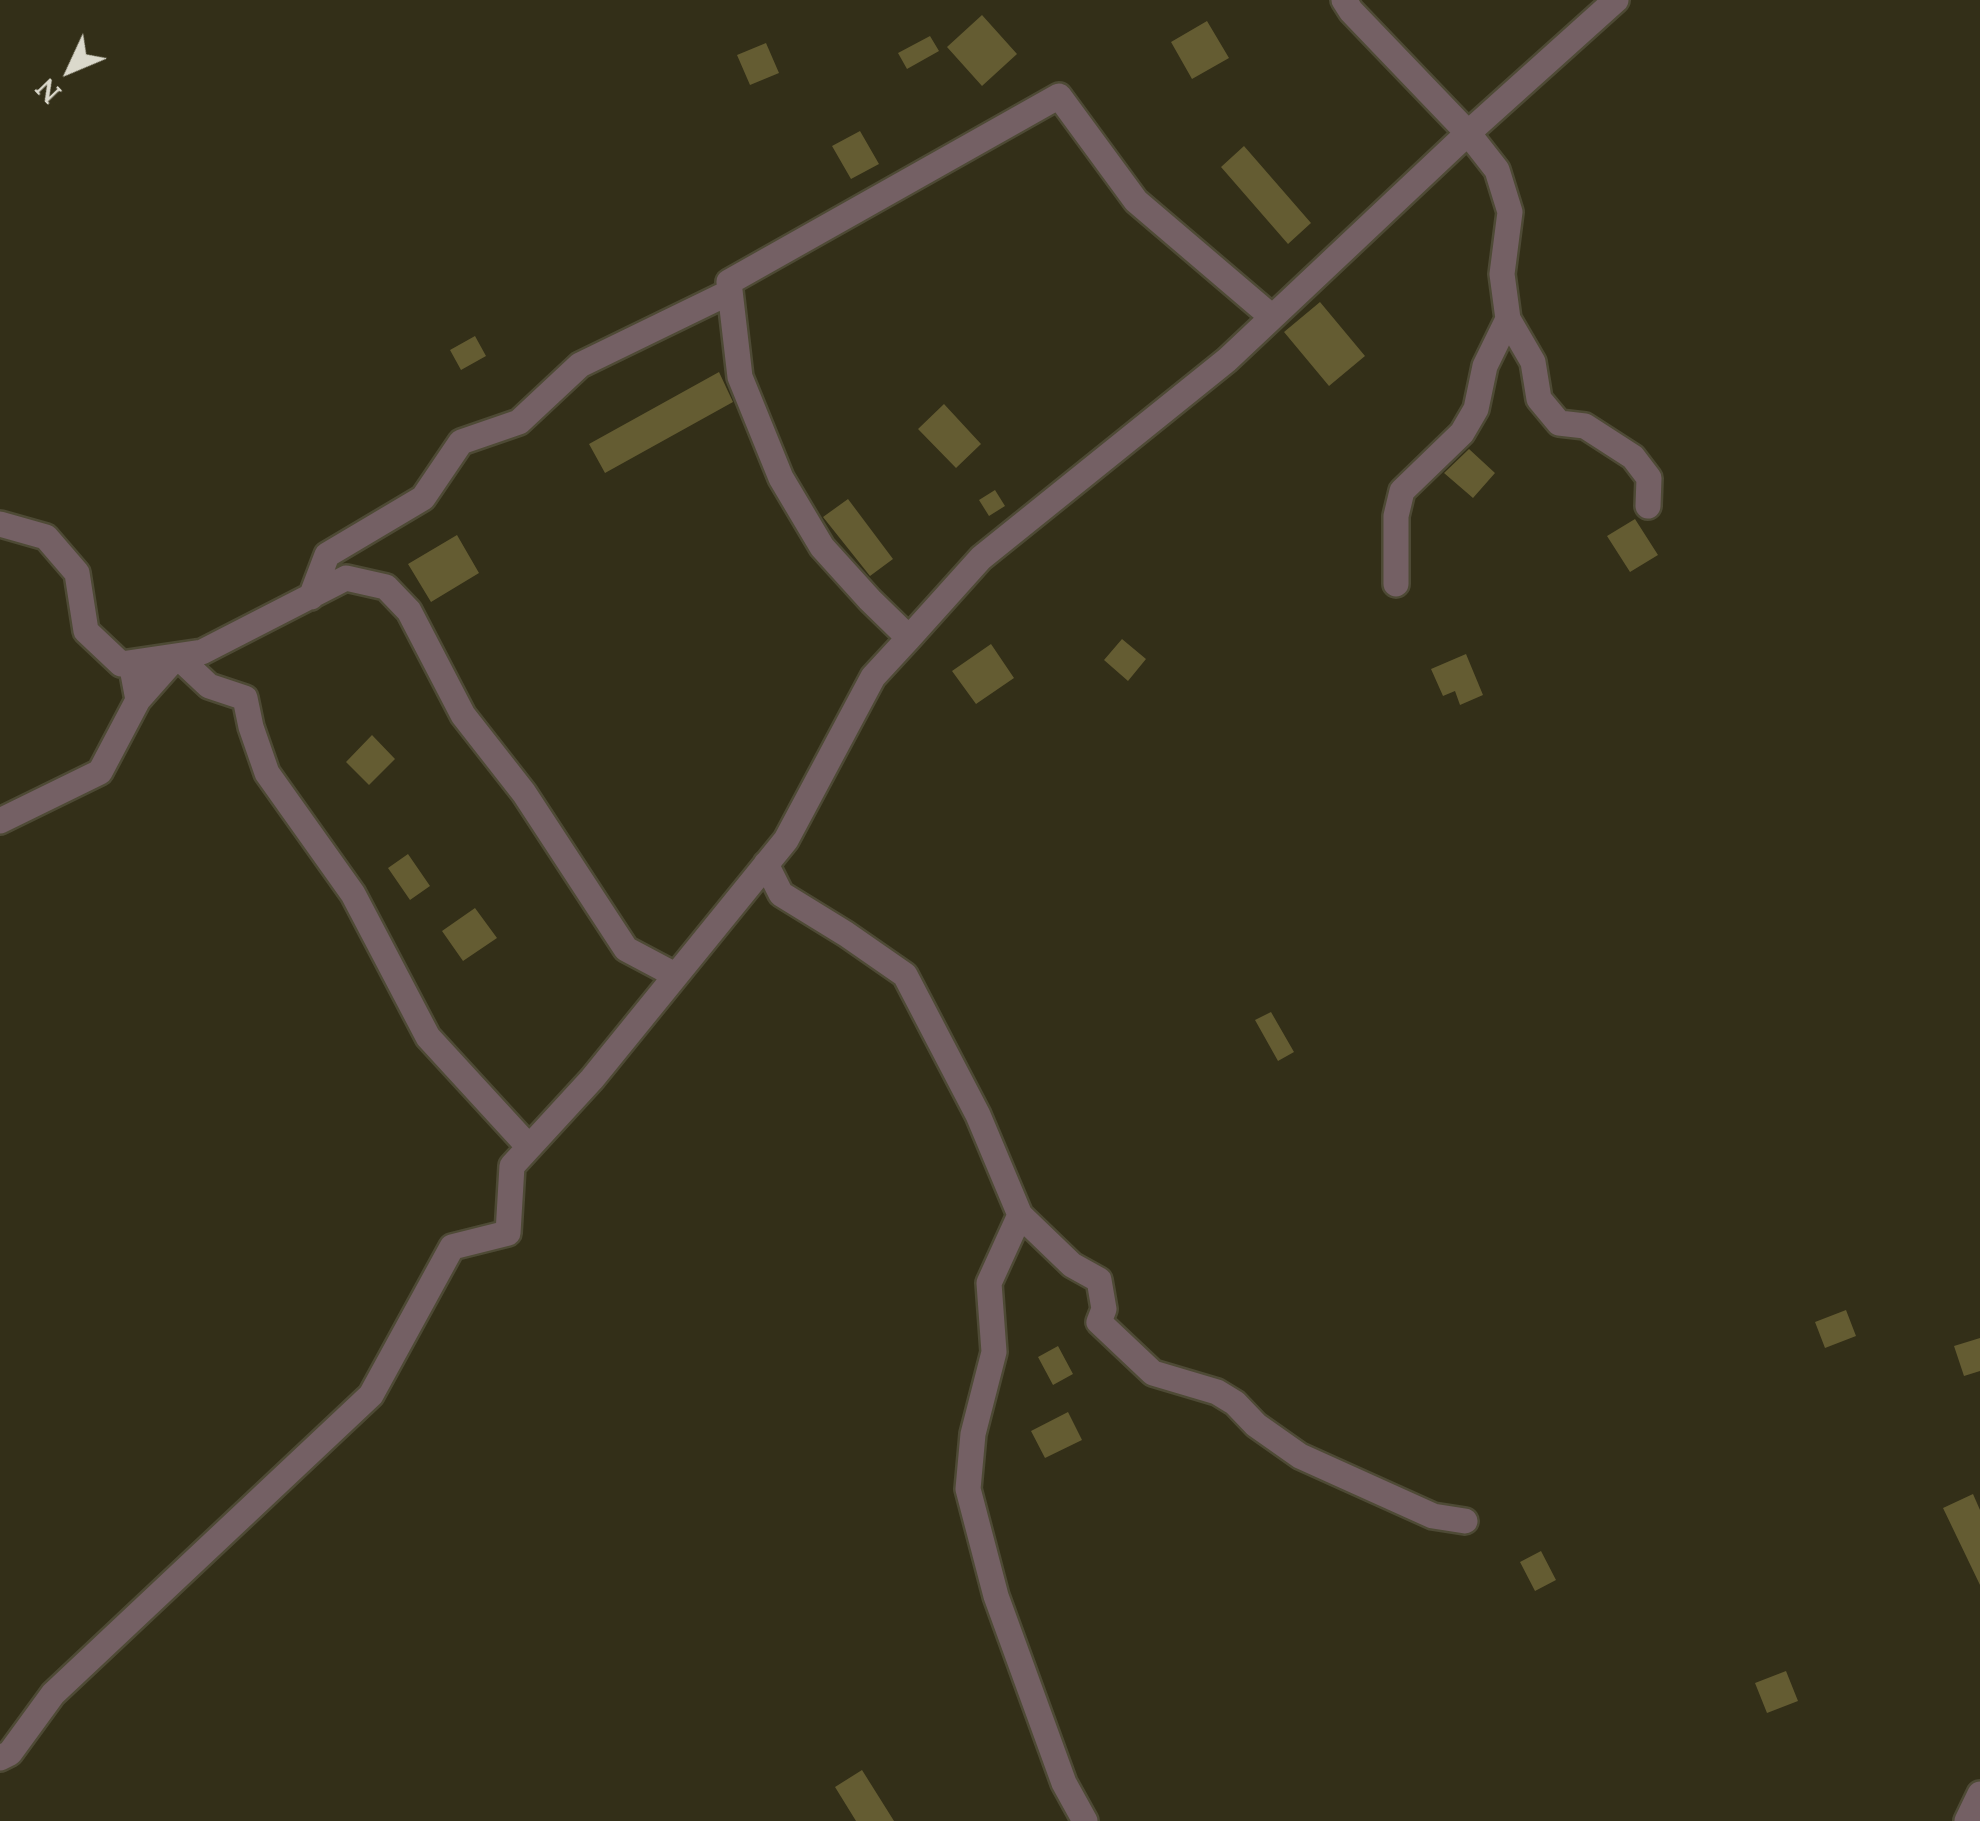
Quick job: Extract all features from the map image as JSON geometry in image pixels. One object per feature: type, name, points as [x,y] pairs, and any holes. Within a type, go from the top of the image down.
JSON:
[{"type":"street","points":[[1344,0],[1350,12],[1468,133],[1497,170],[1510,212],[1502,274],[1508,319],[1533,362],[1539,399],[1559,423],[1585,426],[1633,457],[1649,478],[1648,506]]},
{"type":"street","points":[[0,1758],[10,1753],[54,1694],[371,1395],[452,1247],[508,1234],[512,1166],[592,1079],[786,840],[873,677],[908,638],[982,558],[1227,360],[1616,0]]},
{"type":"street","points":[[908,638],[822,547],[782,478],[740,377],[729,282],[1059,96],[1136,201],[1272,317]]},
{"type":"street","points":[[312,597],[327,555],[424,498],[461,442],[519,422],[580,365],[730,292]]},
{"type":"street","points":[[1396,584],[1396,516],[1402,491],[1462,433],[1476,408],[1486,366],[1508,319]]},
{"type":"street","points":[[0,524],[46,537],[77,573],[86,630],[121,664],[202,652],[346,578],[386,587],[409,611],[463,715],[524,793],[626,949],[675,975]]},
{"type":"street","points":[[0,821],[100,772],[138,700],[177,656]]},
{"type":"street","points":[[177,656],[208,686],[245,698],[267,773],[353,894],[428,1037],[529,1148]]},
{"type":"street","points":[[130,663],[138,700]]},
{"type":"street","points":[[766,864],[781,894],[905,976],[978,1115],[1020,1215],[1072,1265],[1099,1280],[1104,1309],[1099,1322],[1153,1373],[1217,1392],[1235,1402],[1256,1425],[1300,1456],[1434,1516],[1465,1521]]},
{"type":"street","points":[[1020,1215],[990,1283],[994,1352],[973,1434],[968,1489],[996,1596],[1064,1783],[1085,1821]]},
{"type":"street","points":[[1967,1821],[1980,1794]]},
{"type":"building","points":[[982,15],[1017,54],[982,86],[947,47]]},
{"type":"building","points":[[1207,21],[1229,58],[1192,79],[1171,42]]},
{"type":"building","points":[[930,36],[939,51],[907,69],[898,53]]},
{"type":"building","points":[[766,43],[779,73],[750,85],[737,55]]},
{"type":"building","points":[[860,131],[879,164],[851,179],[832,146]]},
{"type":"building","points":[[1244,146],[1311,223],[1288,244],[1221,167]]},
{"type":"building","points":[[1320,302],[1365,356],[1329,386],[1284,332]]},
{"type":"building","points":[[475,336],[486,356],[461,370],[450,350]]},
{"type":"building","points":[[719,372],[733,402],[605,473],[589,444]]},
{"type":"building","points":[[944,404],[981,444],[956,468],[918,429]]},
{"type":"building","points":[[1469,449],[1495,473],[1473,498],[1444,473]]},
{"type":"building","points":[[995,490],[1005,506],[989,516],[979,500]]},
{"type":"building","points":[[848,499],[893,559],[870,576],[823,517]]},
{"type":"building","points":[[1635,519],[1658,555],[1630,572],[1607,536]]},
{"type":"building","points":[[457,535],[479,573],[431,602],[408,564]]},
{"type":"building","points":[[1122,639],[1146,659],[1128,681],[1104,660]]},
{"type":"building","points":[[991,644],[1014,678],[976,704],[952,671]]},
{"type":"building","points":[[1466,654],[1483,695],[1460,705],[1455,691],[1443,696],[1431,669]]},
{"type":"building","points":[[372,735],[395,759],[369,785],[346,762]]},
{"type":"building","points":[[408,854],[430,886],[410,900],[388,868]]},
{"type":"building","points":[[475,908],[497,938],[463,961],[442,931]]},
{"type":"building","points":[[1271,1012],[1294,1052],[1278,1061],[1255,1020]]},
{"type":"building","points":[[1846,1310],[1856,1336],[1825,1348],[1815,1322]]},
{"type":"building","points":[[1980,1338],[1980,1371],[1964,1376],[1954,1346]]},
{"type":"building","points":[[1058,1346],[1073,1374],[1053,1385],[1038,1357]]},
{"type":"building","points":[[1068,1412],[1082,1440],[1045,1458],[1031,1431]]},
{"type":"building","points":[[1973,1494],[1980,1510],[1980,1585],[1943,1508]]},
{"type":"building","points":[[1541,1551],[1556,1580],[1535,1591],[1520,1562]]},
{"type":"building","points":[[1786,1671],[1798,1701],[1767,1713],[1755,1683]]},
{"type":"building","points":[[862,1770],[894,1821],[856,1821],[835,1787]]}]
